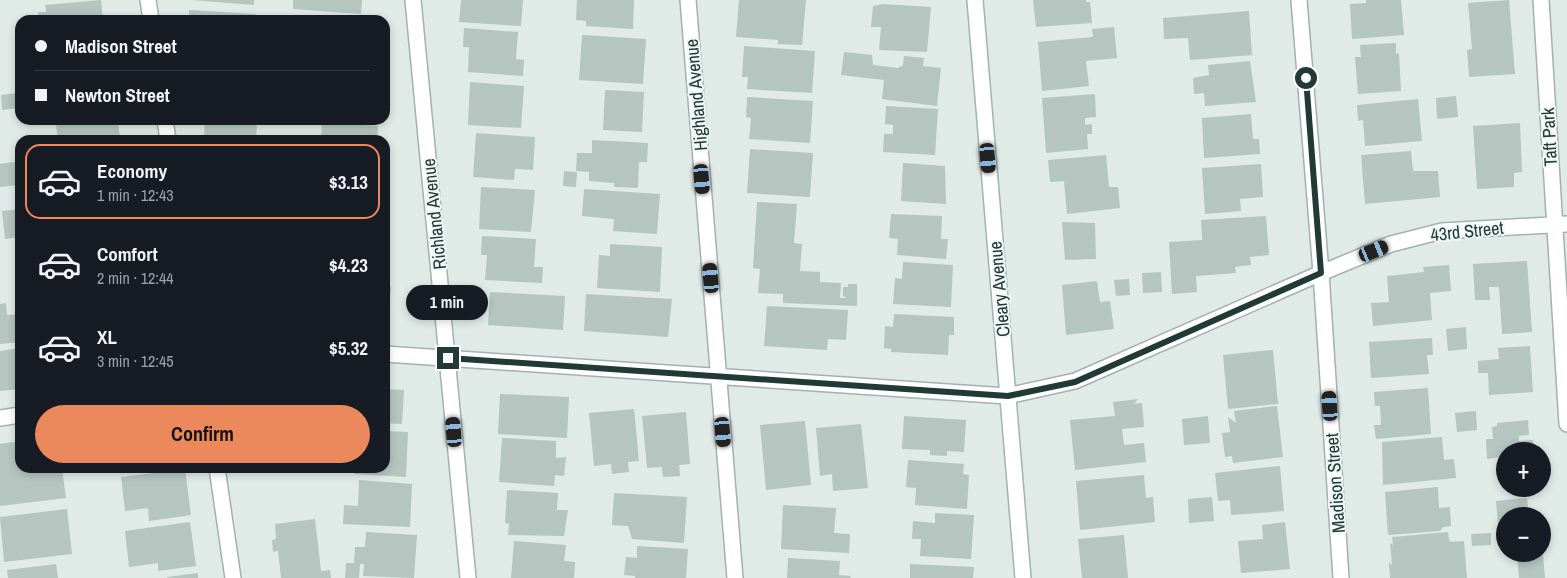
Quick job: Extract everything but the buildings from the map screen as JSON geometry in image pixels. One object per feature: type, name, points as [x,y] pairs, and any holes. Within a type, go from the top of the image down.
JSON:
[{"type":"street","points":[[148,0],[150,15]]},
{"type":"street","name":"Richland Avenue","points":[[413,0],[468,578]]},
{"type":"street","name":"Highland Avenue","points":[[688,0],[735,578]]},
{"type":"street","name":"Cleary Avenue","points":[[975,0],[1023,578]]},
{"type":"street","name":"Madison Street","points":[[1299,0],[1321,273],[1341,578]]},
{"type":"street","name":"Taft Park","points":[[1541,0],[1561,224],[1567,424]]},
{"type":"street","name":"43rd Street","points":[[390,354],[1008,396],[1075,382],[1391,244],[1442,231],[1561,224]]},
{"type":"street","points":[[0,418],[15,416]]},
{"type":"street","points":[[218,473],[233,578]]},
{"type":"route","points":[[448,358],[719,378],[1008,396],[1075,382],[1321,273],[1306,78]]}]
